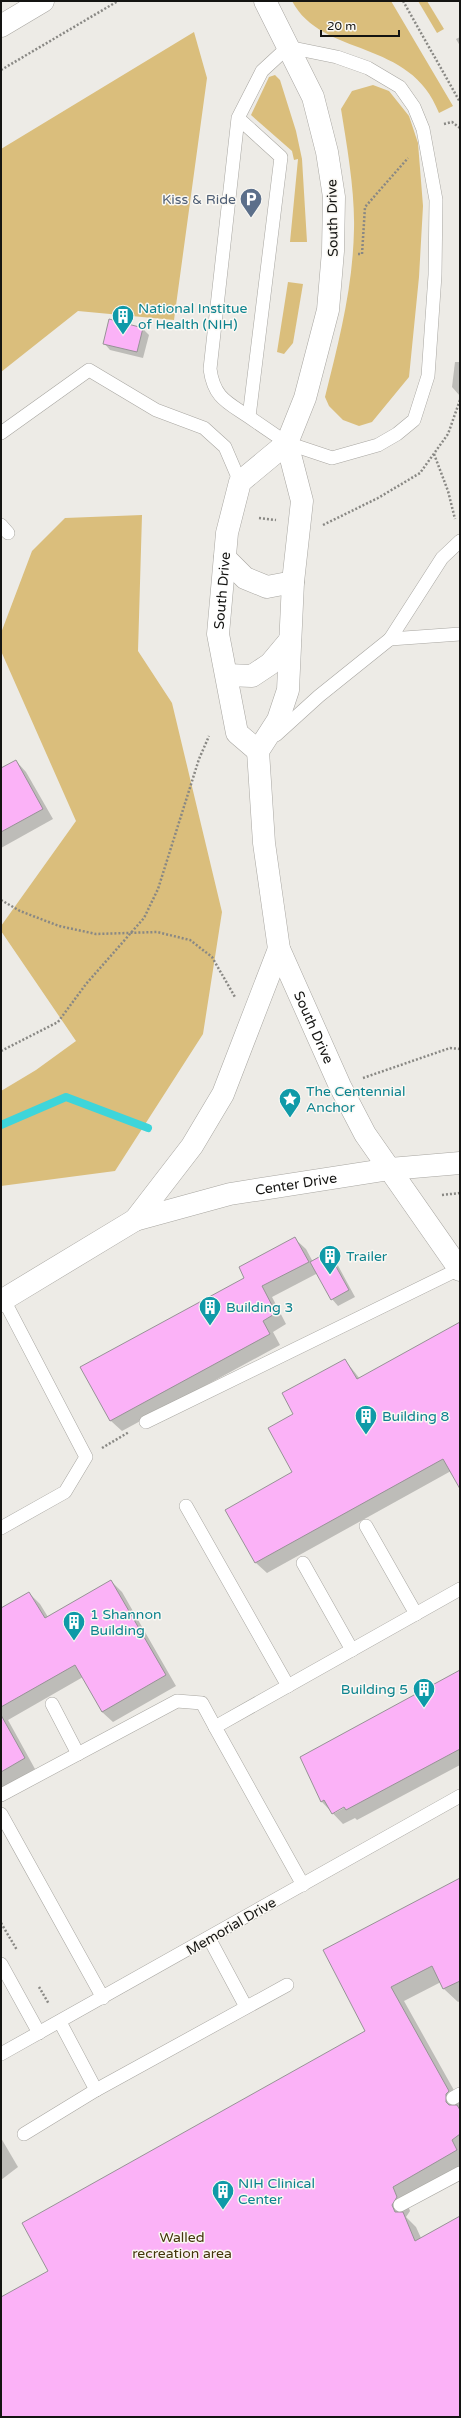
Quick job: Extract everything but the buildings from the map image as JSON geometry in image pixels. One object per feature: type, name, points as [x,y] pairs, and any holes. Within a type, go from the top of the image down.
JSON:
[{"type":"street","points":[[1,26],[43,1]]},
{"type":"street","name":"South Drive","points":[[265,1],[313,97],[328,158],[334,197],[333,251],[328,310],[305,398],[287,443],[240,482],[227,533],[218,634],[237,733],[258,751],[264,843],[279,949],[340,1086],[365,1134],[460,1270]]},
{"type":"street","points":[[258,751],[278,720],[288,690],[293,582],[300,530],[302,501],[287,443]]},
{"type":"street","points":[[225,558],[245,578],[267,587],[293,582]]},
{"type":"street","points":[[227,675],[252,676],[270,664],[290,640]]},
{"type":"street","name":"Center Drive","points":[[134,1220],[192,1146],[223,1094],[279,949]]},
{"type":"street","name":"Center Drive","points":[[2,1300],[134,1220],[230,1194],[390,1169],[460,1163]]},
{"type":"lane","points":[[288,47],[337,58],[368,68],[400,87],[414,107],[423,129],[436,200],[435,275],[428,376],[414,420],[397,434],[378,444],[332,458],[287,443],[220,398],[212,384],[210,369],[238,118],[262,71],[288,47]]},
{"type":"lane","points":[[238,118],[281,157],[249,417]]},
{"type":"lane","points":[[1,433],[89,370],[156,410],[204,428],[225,447],[240,482]]},
{"type":"lane","points":[[258,751],[319,696],[390,639],[442,558],[460,541]]},
{"type":"lane","points":[[390,639],[460,634]]},
{"type":"lane","points":[[146,1422],[460,1270]]},
{"type":"lane","points":[[1,1528],[65,1492],[86,1457],[2,1300]]},
{"type":"lane","points":[[186,1506],[288,1686]]},
{"type":"lane","points":[[366,1526],[416,1614]]},
{"type":"lane","points":[[303,1563],[352,1650]]},
{"type":"lane","points":[[215,1727],[460,1589]]},
{"type":"lane","points":[[1,1795],[177,1701],[202,1703],[303,1885]]},
{"type":"lane","points":[[52,1704],[78,1754]]},
{"type":"lane","name":"Memorial Drive","points":[[1,2054],[460,1796]]},
{"type":"lane","points":[[1,1814],[103,1998]]},
{"type":"lane","points":[[208,1938],[246,2007]]},
{"type":"lane","points":[[1,1964],[39,2033]]},
{"type":"lane","points":[[24,2134],[96,2090],[287,1985]]},
{"type":"lane","points":[[60,2022],[96,2090]]},
{"type":"lane","points":[[400,2206],[460,2173]]},
{"type":"path","points":[[1,70],[118,1]]},
{"type":"path","points":[[403,1],[460,102]]},
{"type":"path","points":[[444,124],[452,122],[460,128]]},
{"type":"path","points":[[356,254],[362,254],[365,206],[408,158],[407,152]]},
{"type":"path","points":[[322,526],[378,498],[420,473],[448,434],[460,400]]},
{"type":"path","points":[[434,454],[448,491],[455,519]]},
{"type":"path","points":[[258,518],[278,520]]},
{"type":"path","points":[[1,1051],[58,1022],[86,984],[144,918],[158,889],[199,759],[209,736]]},
{"type":"path","points":[[1,900],[20,911],[59,926],[96,934],[131,931],[157,932],[190,940],[212,957],[237,1002],[257,1009]]},
{"type":"path","points":[[340,1086],[450,1048],[460,1049]]},
{"type":"path","points":[[444,1188],[448,1194]]},
{"type":"path","points":[[442,1195],[460,1193]]},
{"type":"path","points":[[86,1457],[146,1422]]},
{"type":"shaded area","points":[[292,1],[391,1],[453,106],[439,113],[426,89],[408,72],[388,60],[324,32],[306,19]]},
{"type":"shaded area","points":[[418,1],[427,1],[444,29],[437,33]]},
{"type":"shaded area","points":[[194,32],[207,78],[174,320],[78,311],[1,372],[1,149]]},
{"type":"shaded area","points":[[275,75],[280,80],[296,131],[302,159],[307,242],[290,242],[298,159],[294,160],[292,151],[251,115],[269,77]]},
{"type":"shaded area","points":[[373,85],[389,91],[409,116],[418,143],[423,206],[419,277],[409,377],[372,422],[359,426],[343,420],[329,406],[325,397],[344,314],[353,251],[353,200],[341,109],[352,91]]},
{"type":"shaded area","points":[[288,282],[303,284],[293,343],[284,354],[277,352]]},
{"type":"shaded area","points":[[142,515],[138,651],[172,703],[222,912],[203,1034],[115,1171],[1,1186],[1,1091],[36,1070],[76,1041],[1,931],[1,926],[76,821],[1,651],[1,633],[32,551],[65,518]]},
{"type":"waterway","points":[[1,1125],[66,1097],[148,1128]]},
{"type":"place","name":"Kiss & Ride","points":[[251,218]]},
{"type":"place","name":"National Institue of Health (NIH)","points":[[123,336]]},
{"type":"place","name":"The Centennial Anchor","points":[[290,1118]]},
{"type":"place","name":"Trailer","points":[[330,1276]]},
{"type":"place","name":"Building 3","points":[[210,1326]]},
{"type":"place","name":"Building 8","points":[[366,1436]]},
{"type":"place","name":"1 Shannon Building","points":[[74,1642]]},
{"type":"place","name":"Building 5","points":[[424,1708]]},
{"type":"place","name":"NIH Clinical Center","points":[[223,2210]]},
{"type":"park label","name":"Walled recreation area","points":[[182,2246]]}]
